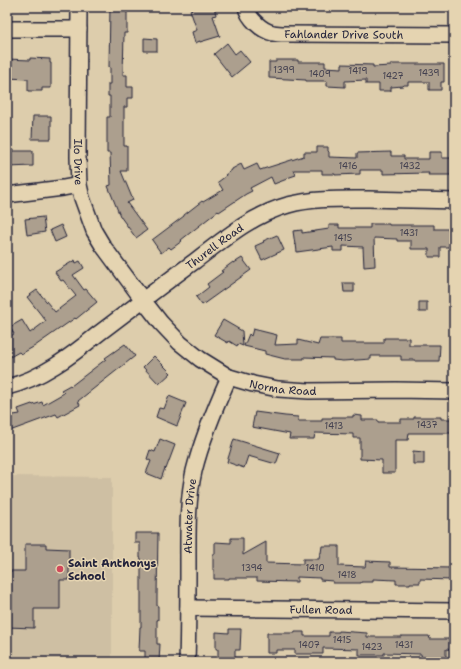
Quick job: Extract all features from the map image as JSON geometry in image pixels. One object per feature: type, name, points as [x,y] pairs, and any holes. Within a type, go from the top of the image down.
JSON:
[{"type":"street","name":"Ilo Drive","points":[[79,7],[79,185],[94,231],[103,246],[143,300]]},
{"type":"street","name":"Fahlander Drive South","points":[[246,7],[247,11],[257,25],[271,33],[454,35]]},
{"type":"street","points":[[7,29],[79,29]]},
{"type":"street","points":[[7,195],[79,185]]},
{"type":"street","name":"Thurell Road","points":[[7,387],[35,377],[56,365],[241,226],[267,212],[288,205],[312,200],[454,201]]},
{"type":"street","name":"Norma Road","points":[[143,300],[180,343],[200,359],[228,377],[253,384],[309,391],[454,391]]},
{"type":"street","name":"Atwater Drive","points":[[187,662],[190,499],[194,472],[201,446],[209,422],[228,377]]},
{"type":"street","name":"Fullen Road","points":[[188,608],[454,611]]},
{"type":"shaded area","name":"Saint Anthonys School","points":[[7,476],[112,477],[112,662],[7,662]]},
{"type":"building","points":[[110,7],[127,7],[127,33],[124,33],[123,75],[127,75],[127,87],[133,87],[133,98],[127,98],[127,107],[124,107],[124,146],[127,146],[127,171],[121,171],[133,200],[127,203],[147,230],[136,238],[120,216],[108,186],[111,185],[110,153],[107,153],[107,117],[110,117],[110,96],[108,96],[108,84],[110,84]]},
{"type":"building","points":[[200,7],[214,7],[216,15],[213,16],[220,36],[195,43],[192,32],[197,30],[190,10]]},
{"type":"building","points":[[144,38],[157,39],[157,51],[144,51]]},
{"type":"building","points":[[227,43],[235,54],[240,50],[250,62],[232,77],[214,54]]},
{"type":"building","points":[[30,58],[50,59],[51,88],[42,88],[42,91],[28,91],[28,79],[7,78],[7,59],[30,60]]},
{"type":"building","points":[[276,60],[325,62],[325,67],[342,68],[342,64],[373,65],[373,67],[391,66],[391,64],[444,64],[444,82],[441,82],[441,90],[429,90],[429,82],[408,82],[408,85],[391,87],[391,91],[379,91],[379,84],[366,84],[366,80],[345,81],[345,87],[327,86],[327,81],[269,78],[269,62],[276,62]]},
{"type":"building","points":[[33,116],[51,116],[51,139],[32,139]]},
{"type":"building","points":[[317,147],[328,147],[329,157],[357,158],[357,153],[391,152],[391,156],[404,156],[404,159],[429,159],[429,152],[442,152],[442,158],[453,158],[453,175],[428,175],[429,173],[383,174],[383,170],[360,170],[360,174],[335,175],[322,174],[322,170],[294,170],[296,175],[287,179],[274,184],[271,177],[250,188],[252,191],[219,212],[218,211],[171,249],[169,247],[161,253],[152,240],[202,201],[203,202],[223,190],[218,182],[232,169],[241,164],[244,170],[257,164],[260,170],[304,156],[304,152],[317,152]]},
{"type":"building","points":[[8,151],[33,151],[33,166],[8,167]]},
{"type":"building","points":[[43,217],[45,232],[27,235],[25,219]]},
{"type":"building","points":[[370,224],[434,225],[434,229],[451,229],[451,247],[440,247],[440,257],[429,257],[429,249],[411,249],[411,241],[374,238],[375,266],[364,267],[363,247],[343,246],[343,251],[333,251],[333,247],[297,252],[293,231],[302,230],[302,233],[329,229],[329,225],[339,225],[339,228],[370,228]]},
{"type":"building","points":[[61,225],[66,237],[55,242],[50,230]]},
{"type":"building","points":[[277,235],[284,250],[262,260],[255,246]]},
{"type":"building","points":[[242,258],[251,270],[202,305],[196,297],[209,287],[207,284],[233,262],[234,263]]},
{"type":"building","points":[[75,260],[76,263],[80,261],[84,268],[73,275],[84,290],[86,289],[97,302],[76,319],[75,318],[35,346],[21,354],[19,352],[10,357],[7,352],[7,338],[14,334],[10,327],[22,320],[30,333],[46,321],[27,297],[37,290],[55,312],[76,296],[63,280],[61,281],[55,272]]},
{"type":"building","points":[[343,283],[354,283],[354,292],[344,292]]},
{"type":"building","points":[[419,302],[427,302],[427,312],[419,312]]},
{"type":"building","points":[[223,320],[242,331],[243,346],[238,344],[237,346],[229,341],[228,343],[214,335]]},
{"type":"building","points":[[253,329],[277,335],[275,345],[298,344],[298,340],[318,345],[320,339],[341,339],[341,343],[384,343],[384,338],[409,338],[409,345],[440,345],[439,361],[401,360],[401,356],[371,356],[371,359],[343,361],[333,360],[333,358],[304,357],[304,359],[285,359],[265,354],[265,351],[244,346],[249,334],[251,336]]},
{"type":"building","points":[[125,344],[135,356],[78,401],[80,405],[58,417],[56,414],[7,432],[7,416],[20,414],[18,409],[32,404],[42,402],[43,405],[64,393],[61,390],[70,385],[71,386],[106,359],[105,358]]},
{"type":"building","points":[[154,356],[171,373],[159,384],[143,367]]},
{"type":"building","points":[[169,396],[186,403],[177,426],[156,417],[159,408],[164,409]]},
{"type":"building","points":[[255,412],[298,417],[298,421],[322,421],[322,418],[353,417],[353,415],[362,416],[362,420],[378,420],[378,422],[401,422],[401,419],[414,419],[414,417],[441,417],[441,419],[454,419],[454,433],[409,433],[408,440],[395,440],[395,473],[382,473],[382,460],[360,459],[360,438],[353,438],[353,434],[315,433],[314,439],[289,439],[290,434],[252,427]]},
{"type":"building","points":[[160,439],[175,445],[161,479],[146,473],[151,461],[147,459],[150,450],[155,452]]},
{"type":"building","points":[[234,439],[280,453],[276,464],[248,456],[244,468],[227,462]]},
{"type":"building","points":[[413,451],[424,452],[424,464],[413,464]]},
{"type":"building","points":[[135,533],[158,533],[157,644],[160,644],[159,662],[145,662],[145,651],[139,651],[141,627],[141,558],[140,543],[135,543]]},
{"type":"building","points":[[231,538],[243,538],[243,555],[266,542],[266,563],[303,564],[303,559],[319,559],[322,546],[339,546],[339,566],[365,567],[366,561],[390,562],[390,567],[453,568],[452,580],[420,579],[420,583],[396,584],[396,580],[373,579],[373,582],[333,583],[333,581],[320,580],[320,578],[297,577],[297,582],[257,581],[257,578],[214,579],[213,554],[215,554],[215,542],[231,543]]},
{"type":"building","points":[[25,544],[46,544],[46,548],[69,549],[69,580],[60,580],[60,609],[34,609],[34,628],[7,627],[7,571],[25,571]]},
{"type":"building","points":[[229,629],[241,629],[240,650],[235,650],[235,662],[218,662],[216,632],[229,633]]},
{"type":"building","points":[[339,631],[367,633],[367,637],[429,636],[430,639],[454,639],[454,650],[446,649],[446,658],[438,657],[438,662],[422,662],[421,654],[384,653],[384,655],[359,655],[359,649],[323,648],[323,654],[295,654],[295,650],[276,650],[276,653],[267,653],[267,633],[304,632],[304,636],[329,636],[329,632]]},
{"type":"place","name":"Saint Anthonys School","points":[[60,569]]}]
